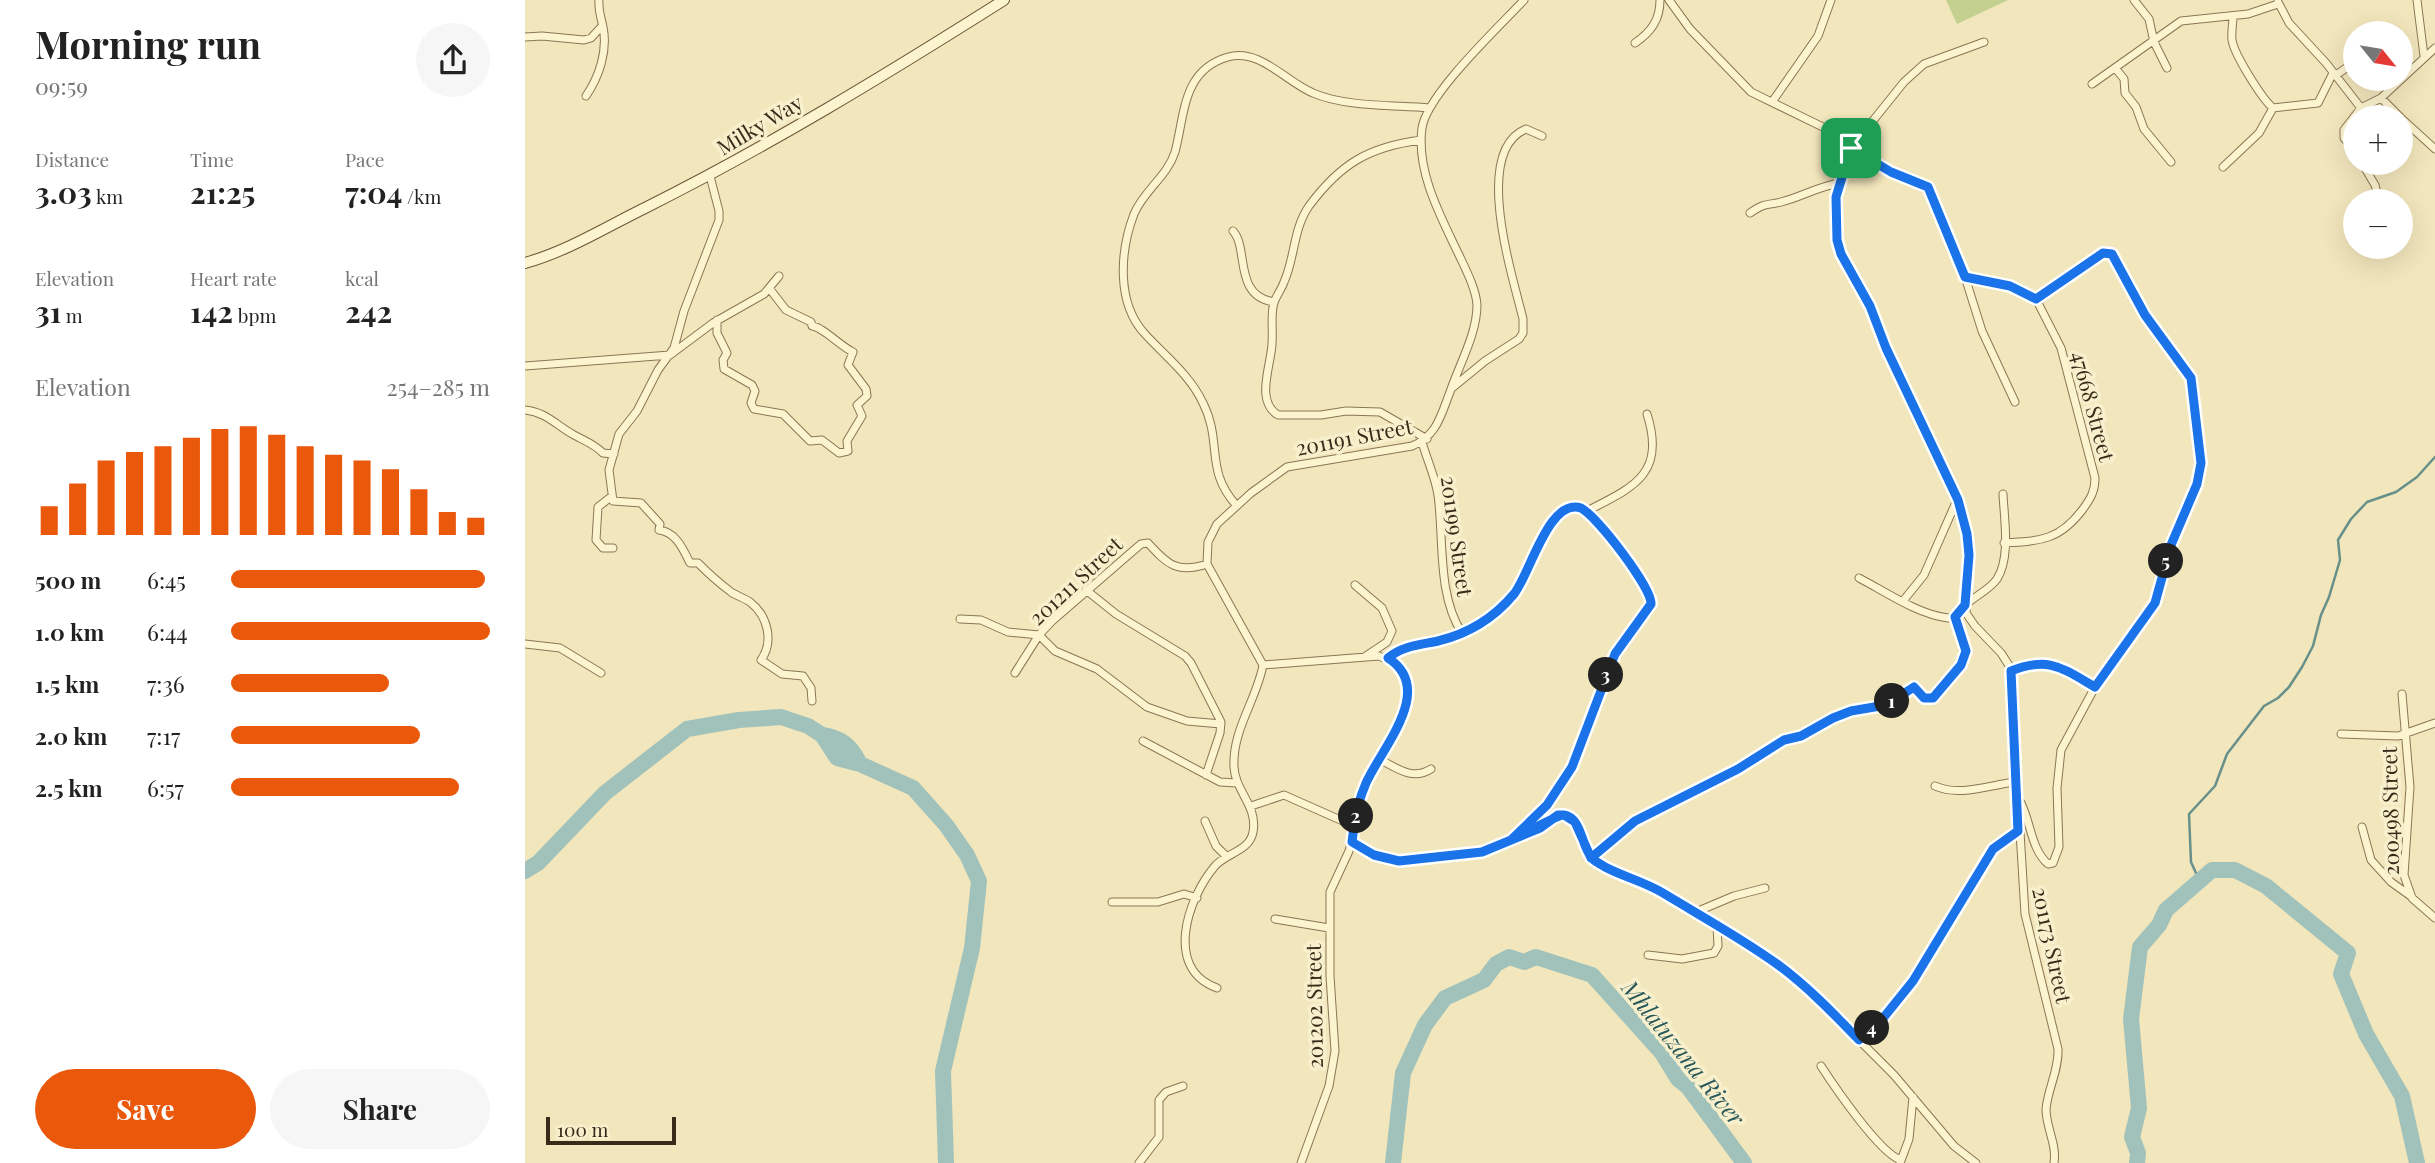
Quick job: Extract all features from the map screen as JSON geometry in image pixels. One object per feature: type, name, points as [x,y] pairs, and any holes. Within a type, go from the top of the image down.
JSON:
[{"type":"street","points":[[586,96],[602,62],[603,25],[598,10],[599,0]]},
{"type":"street","name":"Milky Way","points":[[525,263],[573,244],[710,176],[906,61],[1003,0]]},
{"type":"street","name":"201191 Street","points":[[1207,564],[1210,534],[1217,524],[1278,471],[1294,464],[1424,441],[1438,424],[1470,336],[1477,303],[1463,263],[1429,186],[1422,140],[1424,118],[1452,78],[1524,0]]},
{"type":"street","points":[[1635,43],[1652,29],[1660,9],[1660,0]]},
{"type":"street","points":[[1669,0],[1690,29],[1742,84],[1772,103],[1831,131],[1851,148],[1891,172],[1928,187],[1965,277],[1982,331],[2015,402]]},
{"type":"street","points":[[1772,103],[1818,36],[1831,0]]},
{"type":"street","points":[[2134,0],[2149,19],[2154,42],[2167,68]]},
{"type":"street","points":[[2417,0],[2424,56]]},
{"type":"street","points":[[2092,84],[2181,21],[2233,17],[2278,2],[2288,23],[2359,105]]},
{"type":"street","points":[[2233,17],[2232,39],[2236,51],[2273,108]]},
{"type":"street","points":[[525,37],[584,40],[591,38],[603,25]]},
{"type":"street","points":[[1984,42],[1924,64],[1904,82],[1851,148],[1840,183],[1835,216],[1841,254],[1870,306],[1886,348],[1958,500],[1969,544],[1965,605],[1969,619],[2001,653],[2011,671],[2041,662],[2074,672],[2095,687]]},
{"type":"street","points":[[2367,105],[2390,93],[2424,56],[2435,48]]},
{"type":"street","points":[[1237,506],[1219,483],[1214,438],[1203,402],[1193,385],[1136,323],[1128,305],[1122,268],[1133,215],[1145,195],[1164,174],[1175,152],[1187,93],[1205,69],[1225,58],[1242,55],[1256,58],[1317,95],[1346,101],[1429,108]]},
{"type":"street","points":[[2116,69],[2124,79],[2125,93],[2136,107],[2144,129],[2171,162]]},
{"type":"street","points":[[2273,108],[2318,103],[2334,74],[2343,69]]},
{"type":"street","points":[[2381,98],[2388,105]]},
{"type":"street","points":[[2223,167],[2259,133],[2273,108]]},
{"type":"street","points":[[1450,390],[1485,361],[1519,339],[1523,333],[1523,320],[1500,228],[1499,174],[1502,159],[1517,134],[1526,129],[1542,136]]},
{"type":"street","points":[[2413,130],[2435,149]]},
{"type":"street","points":[[1422,140],[1368,152],[1355,159],[1312,203],[1302,220],[1285,281],[1274,302],[1272,348],[1265,389],[1274,412],[1283,416],[1346,411],[1380,412],[1424,441]]},
{"type":"street","points":[[670,355],[719,220],[710,176]]},
{"type":"street","points":[[1750,213],[1765,203],[1783,202],[1821,187],[1840,183]]},
{"type":"street","points":[[1233,231],[1240,243],[1241,264],[1254,292],[1261,299],[1274,302]]},
{"type":"street","points":[[1965,277],[2010,286],[2036,299],[2103,253],[2110,253],[2145,315],[2191,378],[2200,449],[2197,484],[2171,545],[2155,603],[2095,687],[2061,750],[2056,788],[2059,847],[2053,863],[2048,864],[2038,852],[2021,803],[2017,807]]},
{"type":"street","points":[[779,276],[764,294],[717,320],[670,355],[658,370],[637,411],[621,430],[608,470],[613,501],[641,503],[660,524],[659,530],[665,531],[679,542],[690,563],[698,563],[726,588],[750,602],[762,616],[769,640],[768,650],[761,660],[782,674],[803,676],[811,688],[812,701]]},
{"type":"street","points":[[717,320],[717,333],[727,353],[723,360],[724,369],[752,385],[755,391],[751,403],[754,409],[783,414],[810,441],[822,440],[839,453],[848,451],[847,441],[862,416],[857,405],[867,396],[866,389],[848,365],[853,352],[834,342],[823,330],[812,326],[811,322],[786,310],[769,288]]},
{"type":"street","name":"47668 Street","points":[[2004,543],[2031,542],[2059,534],[2073,522],[2091,498],[2095,486],[2089,450],[2061,348],[2036,299]]},
{"type":"street","points":[[525,366],[670,355]]},
{"type":"street","points":[[525,410],[540,412],[576,436],[596,445],[603,453],[614,454]]},
{"type":"street","points":[[1587,511],[1636,484],[1647,471],[1654,447],[1647,414]]},
{"type":"street","name":"201199 Street","points":[[1424,441],[1436,483],[1448,597],[1455,622],[1462,633]]},
{"type":"street","points":[[1955,617],[1998,577],[2004,543],[2003,494]]},
{"type":"street","points":[[612,496],[598,507],[596,540],[603,548],[613,548]]},
{"type":"street","points":[[1903,601],[1924,575],[1958,500]]},
{"type":"street","points":[[1263,665],[1365,656],[1388,658],[1400,649],[1479,626],[1514,595],[1553,518],[1575,506],[1587,511],[1647,587],[1651,604],[1615,654],[1572,767],[1547,805],[1512,839]]},
{"type":"street","name":"201211 Street","points":[[1016,673],[1039,635],[1086,590],[1143,543],[1148,543],[1160,559],[1171,565],[1189,568],[1207,564]]},
{"type":"street","points":[[1207,564],[1263,665],[1236,745],[1234,767],[1237,783],[1251,806],[1254,830],[1250,841],[1226,856],[1213,869],[1197,898],[1186,928],[1187,959],[1198,978],[1217,988]]},
{"type":"street","points":[[1859,578],[1936,615],[1955,617]]},
{"type":"street","points":[[1355,585],[1382,608],[1392,631],[1387,642],[1365,656]]},
{"type":"street","points":[[1086,590],[1116,614],[1188,658],[1221,724],[1206,775]]},
{"type":"street","points":[[1591,858],[1635,821],[1738,769],[1784,740],[1801,736],[1851,711],[1886,705],[1914,687],[1924,698],[1933,698],[1961,665],[1965,645],[1955,617]]},
{"type":"street","points":[[960,619],[982,620],[1007,632],[1039,635],[1055,651],[1097,670],[1147,707],[1187,722],[1221,724]]},
{"type":"street","points":[[525,644],[560,648],[601,673]]},
{"type":"street","name":"201202 Street","points":[[1301,1163],[1326,1095],[1334,1063],[1330,892],[1352,842],[1366,783],[1407,706],[1407,678],[1403,670],[1388,658]]},
{"type":"street","name":"201173 Street","points":[[2011,671],[2015,782],[2025,915],[2058,1049],[2056,1071],[2047,1105],[2047,1128],[2055,1149],[2054,1163]]},
{"type":"street","name":"200498 Street","points":[[2402,695],[2410,787],[2404,875],[2413,898],[2435,918]]},
{"type":"street","points":[[2341,734],[2405,735],[2435,723]]},
{"type":"street","points":[[1143,741],[1220,782],[1237,783]]},
{"type":"street","points":[[1379,759],[1413,776],[1431,769]]},
{"type":"street","points":[[1935,786],[1947,790],[1973,790],[2015,782]]},
{"type":"street","points":[[1251,806],[1284,795],[1354,826]]},
{"type":"street","points":[[1352,842],[1374,855],[1399,861],[1482,852],[1540,828],[1558,815],[1569,816],[1575,822],[1591,858],[1696,912],[1786,971],[1820,999],[1913,1096],[1954,1146],[1976,1163]]},
{"type":"street","points":[[1205,821],[1216,846],[1226,856]]},
{"type":"street","points":[[2362,827],[2371,860],[2391,883],[2413,898]]},
{"type":"street","points":[[1859,1040],[1900,998],[1993,849],[2018,831]]},
{"type":"street","points":[[1696,912],[1734,896],[1765,888]]},
{"type":"street","points":[[1112,902],[1158,902],[1184,894],[1197,898]]},
{"type":"street","name":"201202 Street","points":[[1275,919],[1329,928]]},
{"type":"street","points":[[1649,955],[1682,958],[1714,953],[1718,946],[1717,926]]},
{"type":"street","points":[[1821,1066],[1844,1101],[1887,1152],[1901,1162],[1909,1139],[1913,1096]]},
{"type":"street","points":[[1139,1163],[1159,1137],[1159,1100],[1166,1092],[1183,1086]]},
{"type":"green space","points":[[1946,0],[2008,0],[1957,24]]},
{"type":"waterway","points":[[2200,882],[2191,862],[2189,814],[2215,786],[2227,754],[2264,706],[2278,698],[2289,687],[2302,667],[2313,646],[2340,560],[2338,540],[2351,519],[2367,502],[2396,492],[2417,477],[2435,457]]},
{"type":"waterway","name":"Mhlatuzana River","points":[[525,871],[538,863],[605,793],[687,729],[739,720],[781,717],[808,726],[822,735],[837,758],[860,764],[913,788],[946,825],[967,855],[979,881],[972,948],[943,1071],[946,1163]]},
{"type":"waterway","name":"Mhlatuzana River","points":[[822,735],[845,744],[860,764]]},
{"type":"waterway","name":"Mhlatuzana River","points":[[2137,1163],[2138,1153],[2132,1137],[2139,1108],[2131,1019],[2140,947],[2159,925],[2166,910],[2212,870],[2235,870],[2266,886],[2348,953],[2341,974],[2366,1034],[2402,1096],[2417,1163]]},
{"type":"waterway","name":"Mhlatuzana River","points":[[1393,1163],[1403,1073],[1425,1025],[1445,998],[1484,980],[1496,964],[1509,957],[1524,962],[1536,957],[1592,975],[1662,1053],[1678,1079],[1688,1087],[1744,1163]]},
{"type":"route","points":[[1851,148],[1836,197],[1837,240],[1841,254],[1870,306],[1886,348],[1943,464],[1958,500],[1967,534],[1969,555],[1965,605],[1955,617],[1966,651],[1956,672],[1933,698],[1924,698],[1914,687],[1882,707],[1851,711],[1797,738],[1784,740],[1738,769],[1635,821],[1591,858],[1575,822],[1569,816],[1564,815],[1558,815],[1540,828],[1512,839],[1482,852],[1399,861],[1374,855],[1352,842],[1357,810],[1366,783],[1407,706],[1407,678],[1403,670],[1388,658],[1400,649],[1441,640],[1479,626],[1514,595],[1553,518],[1568,508],[1581,508],[1604,530],[1647,587],[1651,594],[1651,604],[1636,621],[1615,654],[1572,767],[1547,805],[1512,839],[1526,834],[1540,828],[1553,818],[1558,815],[1569,816],[1572,818],[1575,822],[1585,845],[1591,858],[1617,873],[1663,893],[1777,964],[1820,999],[1859,1040],[1884,1017],[1913,981],[1956,905],[1993,849],[2018,831],[2011,671],[2041,662],[2074,672],[2095,687],[2155,603],[2166,559],[2197,484],[2201,463],[2196,402],[2191,378],[2145,315],[2112,254],[2103,253],[2036,299],[2010,286],[1982,278],[1965,277],[1928,187],[1891,172],[1851,148]]}]
